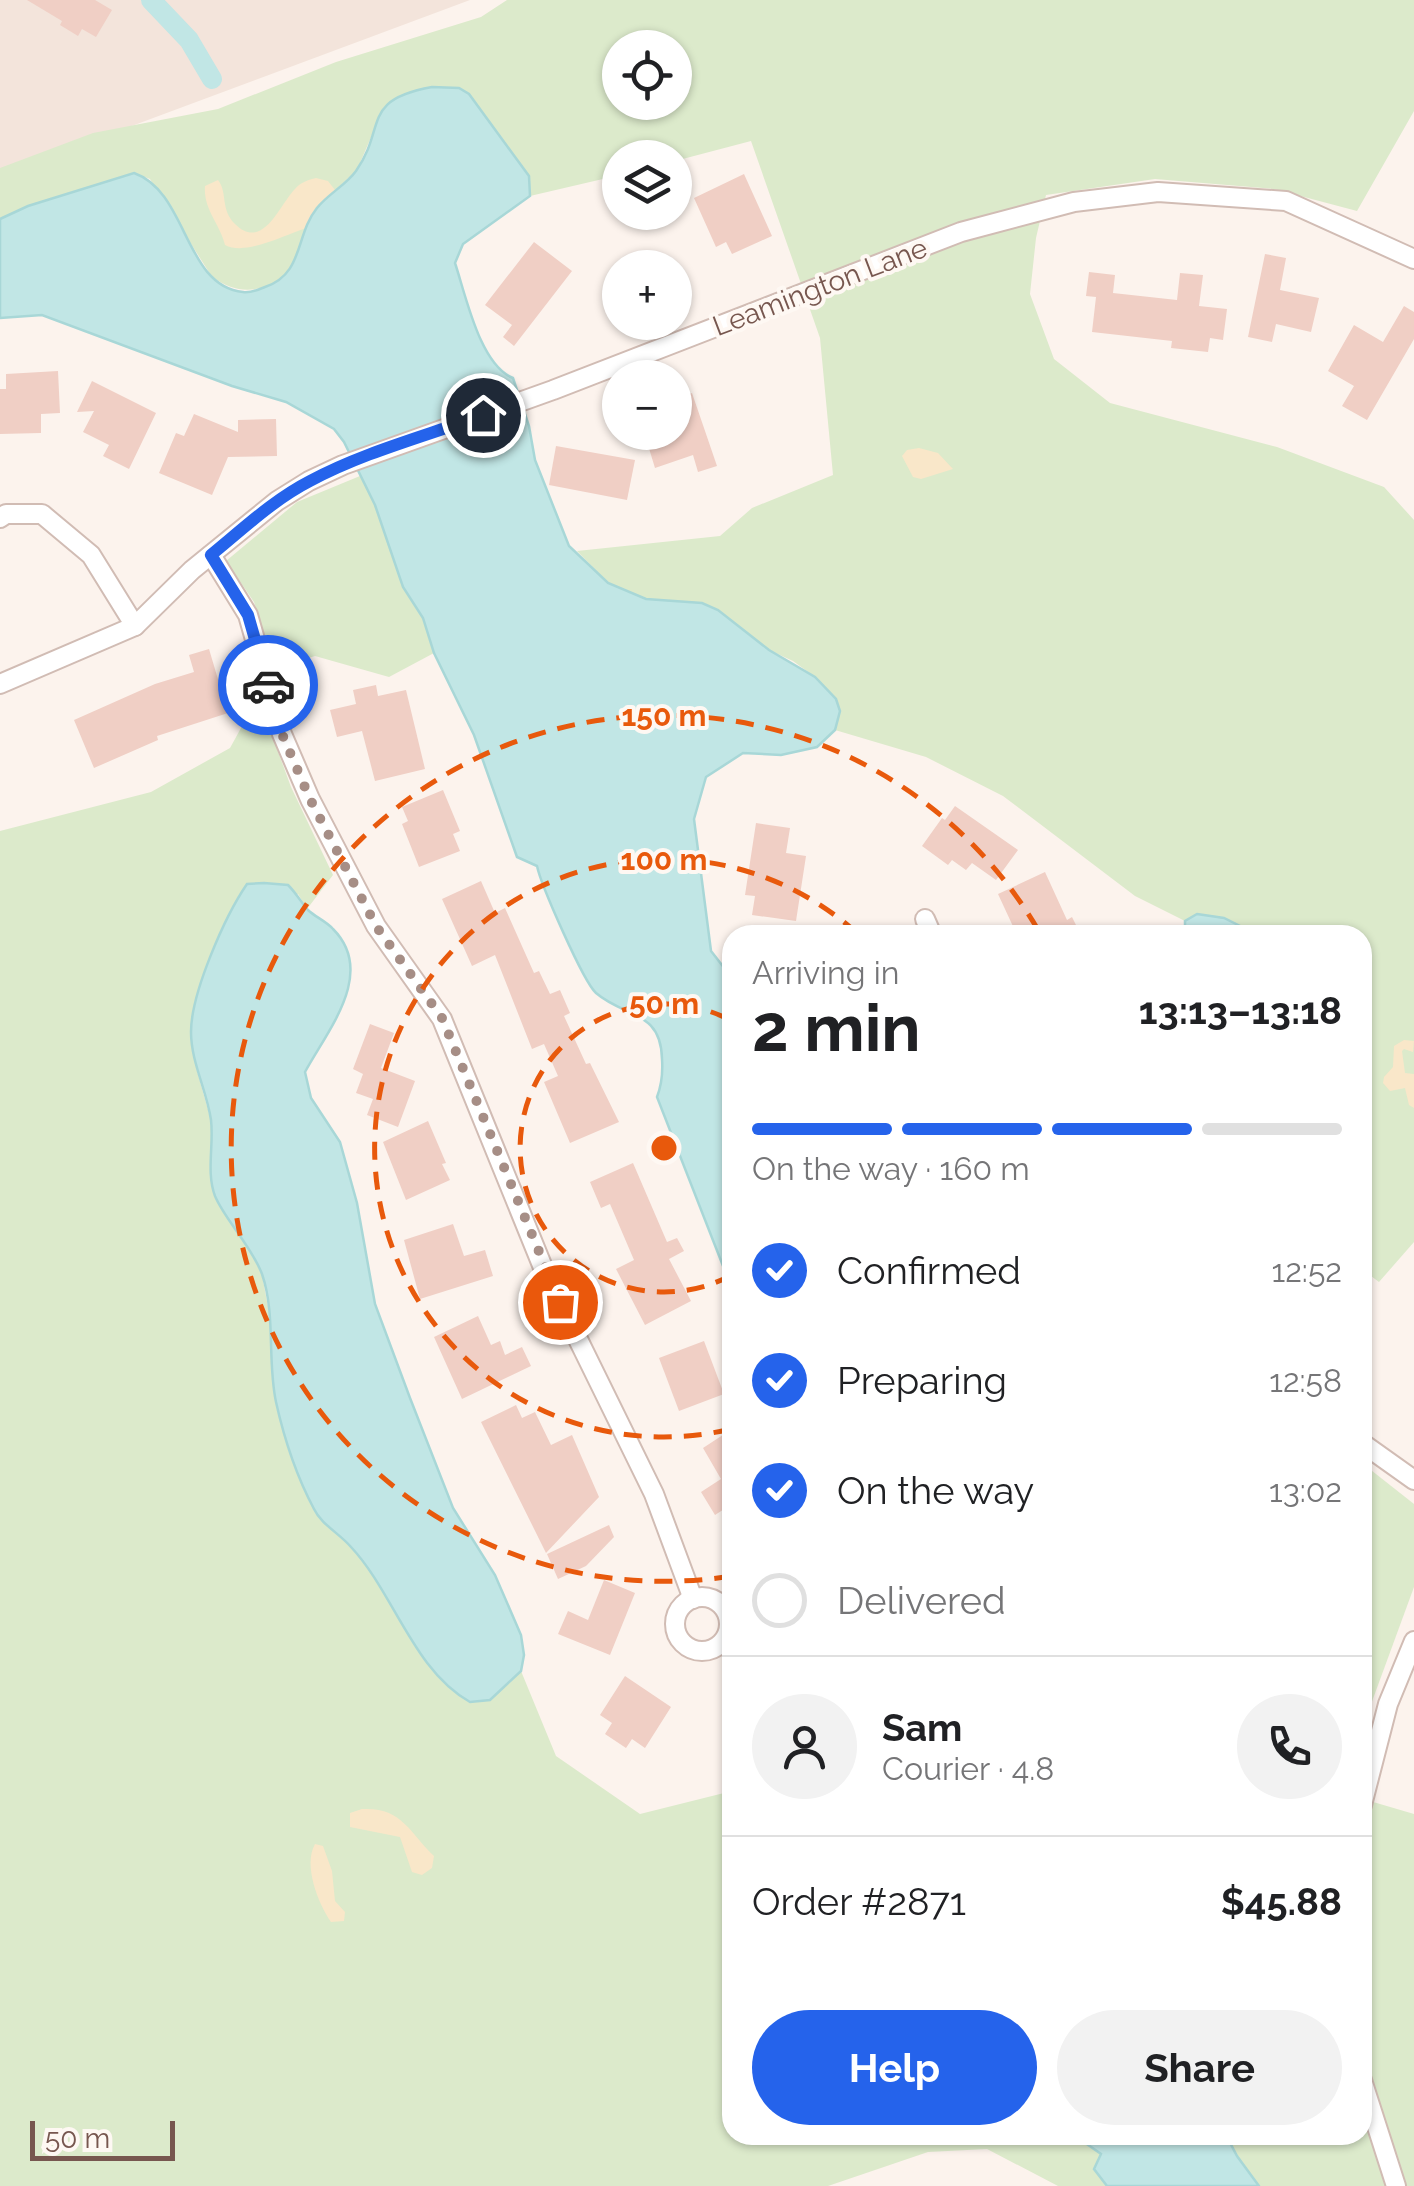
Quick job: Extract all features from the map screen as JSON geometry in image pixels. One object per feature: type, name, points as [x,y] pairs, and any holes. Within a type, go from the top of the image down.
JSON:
[{"type":"street","name":"Leamington Lane","points":[[0,684],[136,626],[211,555],[278,501],[343,465],[553,390],[961,232],[1074,202],[1158,192],[1286,201],[1414,259]]},
{"type":"street","points":[[0,518],[6,514],[42,514],[91,555],[136,626]]},
{"type":"street","points":[[211,555],[248,615],[282,734],[310,799],[376,926],[442,1018],[544,1270],[654,1494],[693,1599]]},
{"type":"street","points":[[1372,1451],[1414,1480]]},
{"type":"street","points":[[1372,1766],[1388,1704],[1414,1642]]},
{"type":"street","points":[[1372,2111],[1396,2186]]},
{"type":"shaded area","points":[[0,0],[470,0],[0,175]]},
{"type":"green space","points":[[507,0],[1414,0],[1414,111],[1357,211],[1274,189],[1155,179],[1046,195],[1036,238],[1030,294],[1054,359],[1110,403],[1277,447],[1384,487],[1414,520],[1414,1242],[1379,1282],[1372,1277],[1372,925],[1238,925],[1224,918],[1197,914],[1185,921],[1135,896],[1003,796],[926,757],[835,730],[840,711],[836,699],[815,677],[769,650],[718,610],[647,599],[608,583],[577,551],[720,536],[752,508],[833,475],[820,338],[751,141],[692,157],[692,140],[602,140],[602,179],[530,196],[529,176],[469,94],[459,88],[432,87],[384,107],[357,170],[315,209],[287,277],[249,290],[231,287],[212,277],[150,179],[134,173],[28,206],[0,219],[0,168],[93,133],[218,109],[336,62],[481,17]]},
{"type":"green space","points":[[360,476],[375,505],[403,587],[423,618],[434,653],[389,677],[315,656],[275,669],[254,602],[226,561],[297,502]]},
{"type":"green space","points":[[258,697],[291,787],[333,875],[307,909],[298,894],[237,898],[191,1030],[197,1071],[211,1120],[215,1196],[242,1234],[262,1275],[270,1317],[276,1400],[316,1514],[351,1547],[384,1588],[411,1637],[490,1700],[521,1671],[556,1756],[640,1814],[722,1794],[722,2145],[1089,2145],[1102,2154],[1094,2169],[1107,2186],[1058,2186],[987,2149],[928,2152],[828,2186],[0,2186],[0,831],[151,792],[230,748]]},
{"type":"green space","points":[[1372,1471],[1414,1504],[1414,1587],[1372,1701]]},
{"type":"green space","points":[[1372,1802],[1414,1814],[1414,2186],[1259,2186],[1231,2145],[1372,2145]]},
{"type":"sand","points":[[316,178],[328,181],[335,190],[315,208],[306,228],[254,246],[225,245],[207,202],[205,186],[218,180],[230,218],[245,231],[254,232],[270,223],[297,187]]},
{"type":"sand","points":[[919,448],[938,453],[953,469],[921,479],[913,477],[902,456],[907,450]]},
{"type":"sand","points":[[1404,1040],[1414,1041],[1413,1052],[1402,1051],[1405,1073],[1414,1074],[1414,1108],[1409,1105],[1405,1088],[1390,1091],[1383,1083],[1393,1067],[1394,1046]]},
{"type":"sand","points":[[362,1809],[387,1812],[404,1823],[434,1856],[432,1868],[422,1875],[412,1872],[400,1837],[350,1827],[350,1813]]},
{"type":"sand","points":[[315,1844],[323,1846],[332,1871],[335,1901],[345,1912],[344,1921],[331,1922],[317,1895],[311,1873]]},
{"type":"water","points":[[432,87],[459,88],[469,94],[529,176],[530,196],[463,244],[455,263],[483,345],[501,371],[513,378],[529,426],[535,460],[569,546],[608,583],[646,599],[702,603],[718,610],[769,650],[815,677],[836,699],[840,711],[835,730],[817,747],[781,755],[743,753],[706,777],[694,819],[711,951],[722,965],[722,1263],[657,1097],[662,1064],[655,1032],[640,1017],[596,993],[563,932],[537,866],[517,857],[474,735],[434,653],[423,618],[403,587],[375,505],[344,442],[334,429],[286,402],[232,386],[42,315],[0,318],[0,219],[28,206],[134,173],[152,183],[166,199],[197,257],[224,286],[248,292],[278,281],[293,263],[317,208],[356,171],[384,108],[409,93]]},
{"type":"water","points":[[247,884],[288,885],[308,910],[333,929],[345,946],[350,964],[344,1002],[305,1072],[311,1098],[340,1142],[357,1203],[375,1304],[410,1398],[453,1508],[495,1575],[521,1635],[521,1671],[490,1700],[470,1702],[433,1671],[366,1566],[314,1509],[292,1457],[276,1402],[269,1305],[262,1274],[212,1187],[211,1120],[194,1054],[193,1016],[203,976],[229,915]]},
{"type":"water","points":[[1197,914],[1224,918],[1238,925],[1185,925]]},
{"type":"water","points":[[1088,2145],[1231,2145],[1259,2186],[1107,2186],[1094,2169],[1101,2154]]},
{"type":"building","points":[[27,0],[95,0],[112,10],[96,37],[82,29],[78,36],[60,25],[62,21]]},
{"type":"building","points":[[744,174],[772,236],[732,254],[726,242],[716,247],[694,198]]},
{"type":"building","points":[[534,242],[572,271],[514,346],[503,337],[512,325],[485,305]]},
{"type":"building","points":[[1265,254],[1286,258],[1280,290],[1319,298],[1311,332],[1276,324],[1272,342],[1248,337]]},
{"type":"building","points":[[1089,272],[1115,275],[1113,293],[1177,300],[1180,273],[1203,275],[1199,306],[1227,309],[1223,340],[1210,338],[1208,352],[1171,348],[1172,341],[1092,332],[1096,297],[1086,296]]},
{"type":"building","points":[[1404,306],[1414,312],[1414,339],[1367,420],[1342,406],[1354,386],[1328,371],[1354,325],[1383,342]]},
{"type":"building","points":[[58,371],[60,413],[41,414],[41,433],[0,434],[0,389],[6,389],[6,374]]},
{"type":"building","points":[[92,381],[156,413],[129,469],[103,456],[109,445],[83,432],[94,411],[77,412]]},
{"type":"building","points":[[692,393],[717,466],[698,472],[693,455],[655,468],[650,450],[692,450]]},
{"type":"building","points":[[194,414],[238,432],[238,420],[276,419],[277,456],[228,457],[212,495],[159,473],[176,433],[184,436]]},
{"type":"building","points":[[556,446],[635,460],[627,500],[549,485]]},
{"type":"building","points":[[209,649],[228,713],[157,736],[158,740],[94,768],[74,720],[155,684],[194,672],[189,655]]},
{"type":"building","points":[[376,685],[378,696],[406,690],[425,769],[375,781],[362,731],[337,737],[330,710],[356,704],[353,690]]},
{"type":"building","points":[[443,790],[460,831],[453,834],[460,851],[419,867],[402,824],[408,821],[402,807]]},
{"type":"building","points":[[955,806],[1018,850],[996,880],[972,863],[966,870],[952,860],[948,865],[922,846]]},
{"type":"building","points":[[756,823],[790,828],[786,853],[806,856],[796,921],[752,915],[755,896],[745,895]]},
{"type":"building","points":[[1045,872],[1067,920],[1072,917],[1076,925],[1012,925],[998,894]]},
{"type":"building","points":[[481,881],[495,913],[505,908],[534,973],[539,971],[550,994],[560,990],[570,1013],[564,1016],[619,1122],[570,1143],[544,1082],[558,1076],[544,1044],[532,1049],[495,955],[472,966],[442,899]]},
{"type":"building","points":[[370,1024],[394,1033],[381,1068],[415,1081],[398,1127],[367,1115],[373,1099],[356,1093],[363,1074],[353,1069]]},
{"type":"building","points":[[428,1121],[450,1180],[406,1200],[383,1142]]},
{"type":"building","points":[[633,1163],[667,1242],[677,1238],[684,1251],[669,1259],[691,1301],[645,1325],[616,1269],[634,1260],[610,1204],[601,1208],[590,1182]]},
{"type":"building","points":[[453,1224],[464,1256],[485,1250],[493,1276],[420,1299],[404,1240]]},
{"type":"building","points":[[478,1316],[491,1345],[500,1341],[505,1355],[522,1347],[531,1366],[462,1399],[434,1337]]},
{"type":"building","points":[[704,1341],[722,1395],[679,1411],[659,1358]]},
{"type":"building","points":[[516,1405],[522,1418],[535,1412],[551,1445],[572,1435],[599,1497],[546,1553],[481,1422]]},
{"type":"building","points":[[722,1436],[722,1510],[715,1515],[701,1492],[721,1479],[703,1448]]},
{"type":"building","points":[[609,1525],[614,1537],[586,1566],[558,1579],[547,1554]]},
{"type":"building","points":[[604,1580],[635,1593],[610,1655],[558,1634],[568,1611],[588,1620]]},
{"type":"building","points":[[625,1676],[671,1707],[645,1748],[632,1739],[626,1748],[605,1734],[612,1723],[600,1715]]},
{"type":"waterway","points":[[151,0],[189,40],[212,79]]},
{"type":"way so far","points":[[268,685],[282,734],[310,799],[376,926],[442,1018],[560,1302]]},
{"type":"route","points":[[268,685],[248,615],[211,555],[309,481],[483,415]]}]
